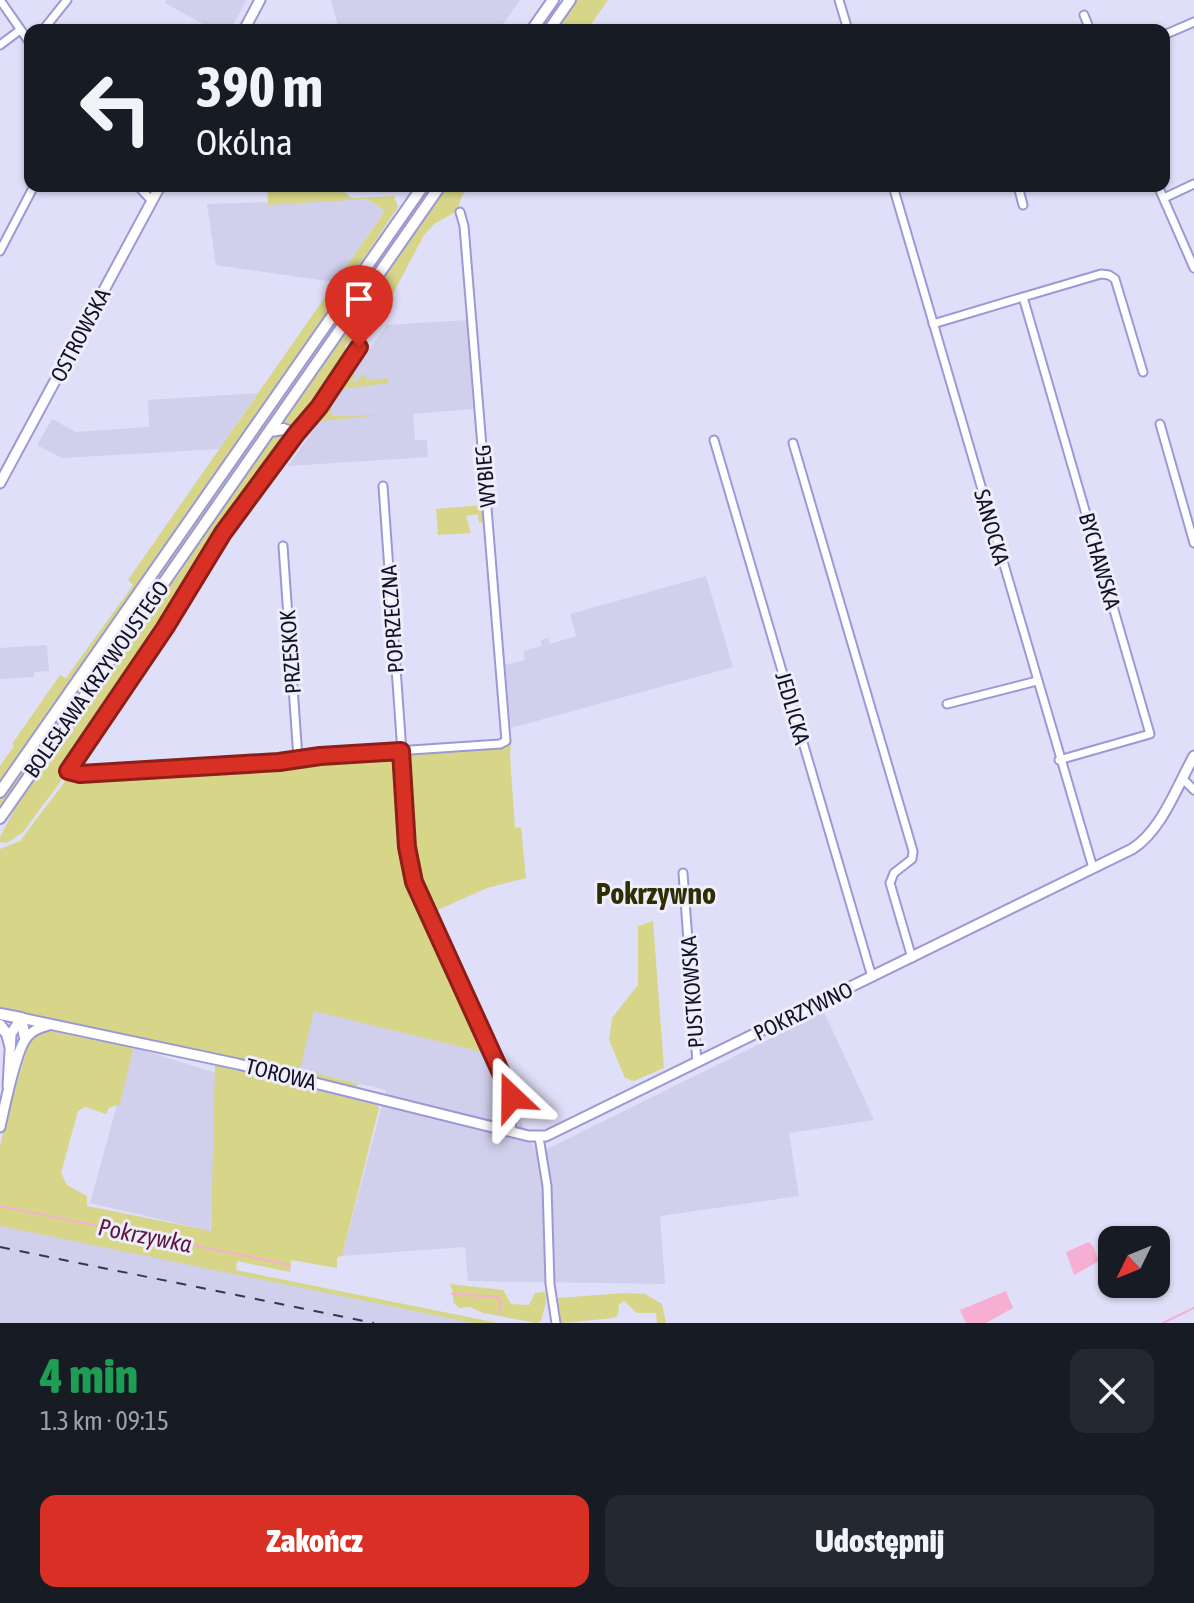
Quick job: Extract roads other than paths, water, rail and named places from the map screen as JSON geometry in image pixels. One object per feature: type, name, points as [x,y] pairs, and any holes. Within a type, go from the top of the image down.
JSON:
[{"type":"main road","points":[[536,24],[553,0]]},
{"type":"main road","points":[[553,24],[570,0]]},
{"type":"main road","name":"BOLESŁAWA KRZYWOUSTEGO","points":[[0,792],[419,192]]},
{"type":"main road","name":"BOLESŁAWA KRZYWOUSTEGO","points":[[0,818],[436,192]]},
{"type":"main road","points":[[268,432],[278,428],[296,434]]},
{"type":"main road","points":[[0,1014],[21,1018],[25,1038]]},
{"type":"main road","points":[[0,1025],[10,1045]]},
{"type":"street","points":[[0,0],[24,35]]},
{"type":"street","points":[[48,24],[67,0]]},
{"type":"street","points":[[247,24],[260,0]]},
{"type":"street","points":[[839,0],[846,24]]},
{"type":"street","points":[[1084,15],[1088,24]]},
{"type":"street","points":[[1170,32],[1194,22]]},
{"type":"street","points":[[0,45],[20,30]]},
{"type":"street","points":[[1164,198],[1194,184]]},
{"type":"street","points":[[0,251],[31,192]]},
{"type":"street","points":[[144,192],[152,201]]},
{"type":"street","name":"OSTROWSKA","points":[[0,483],[157,192]]},
{"type":"street","name":"SANOCKA","points":[[895,192],[1093,868]]},
{"type":"street","points":[[1020,192],[1023,205]]},
{"type":"street","points":[[1161,192],[1194,268]]},
{"type":"street","name":"WYBIEG","points":[[401,751],[500,744],[506,741],[464,226],[460,212]]},
{"type":"street","points":[[933,324],[1101,274],[1109,275],[1115,279],[1143,372]]},
{"type":"street","name":"BYCHAWSKA","points":[[1023,297],[1150,734],[1059,760]]},
{"type":"street","name":"BOLESŁAWA KRZYWOUSTEGO","points":[[298,758],[279,762],[108,773],[74,774],[68,771],[165,628],[223,533],[319,407],[359,347]]},
{"type":"street","points":[[1160,424],[1194,543]]},
{"type":"street","name":"JEDLICKA","points":[[714,440],[872,977]]},
{"type":"street","points":[[793,443],[913,851],[912,859],[894,873],[890,883],[912,958]]},
{"type":"street","name":"POPRZECZNA","points":[[383,486],[407,847],[412,873],[510,1088],[513,1106],[511,1131]]},
{"type":"street","name":"PRZESKOK","points":[[283,546],[298,758]]},
{"type":"street","points":[[947,704],[1037,681]]},
{"type":"street","points":[[298,758],[401,751]]},
{"type":"street","name":"POKRZYWNO","points":[[539,1137],[549,1135],[912,958],[1143,841],[1194,756]]},
{"type":"street","points":[[1182,778],[1194,790]]},
{"type":"street","name":"PUSTKOWSKA","points":[[683,873],[697,1063]]},
{"type":"street","points":[[0,1127],[8,1086],[12,1030],[21,1018]]},
{"type":"street","name":"TOROWA","points":[[21,1018],[250,1067],[539,1137]]},
{"type":"street","points":[[8,1086],[25,1038],[37,1029],[54,1025]]},
{"type":"street","points":[[539,1137],[547,1186],[550,1284],[556,1323]]},
{"type":"waterway","name":"Pokrzywka","points":[[0,1206],[290,1265]]},
{"type":"waterway","name":"Pokrzywka","points":[[452,1294],[498,1297],[501,1303],[499,1313]]},
{"type":"waterway","points":[[1163,1323],[1194,1308]]},
{"type":"railway","points":[[0,1247],[374,1323]]},
{"type":"district","name":"Pokrzywno","points":[[656,894]]}]
